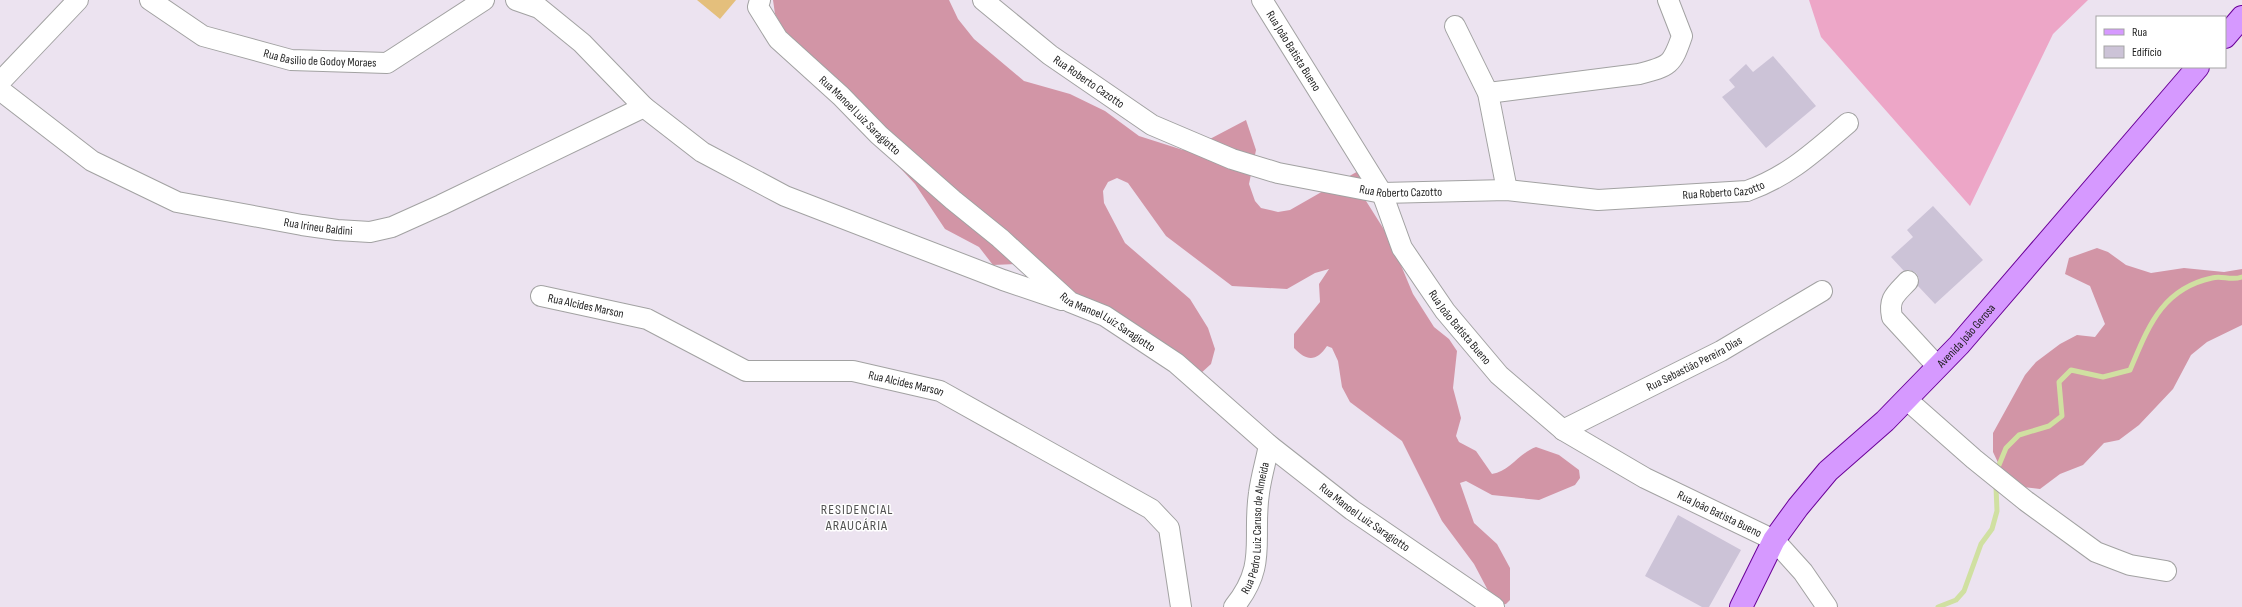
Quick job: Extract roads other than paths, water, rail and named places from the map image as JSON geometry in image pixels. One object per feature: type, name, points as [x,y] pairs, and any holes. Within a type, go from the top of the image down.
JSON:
[{"type":"main road","points":[[2226,36],[2242,17]]},
{"type":"main road","name":"Avenida João Gerosa","points":[[1741,607],[1774,540],[1798,507],[1828,471],[1885,421],[1938,367],[2197,68]]},
{"type":"street","points":[[0,82],[78,0]]},
{"type":"street","name":"Rua Basilio de Godoy Moraes","points":[[150,0],[203,36],[292,60],[387,63],[484,0]]},
{"type":"street","points":[[516,0],[539,8],[582,43],[644,107],[702,152],[785,196],[1003,280],[1070,302]]},
{"type":"street","name":"Rua Manoel Luiz Saragiotto","points":[[760,0],[758,7],[778,39],[841,96],[879,135],[953,200],[1000,238],[1070,302],[1105,316],[1176,363],[1269,445],[1352,510],[1494,607]]},
{"type":"street","name":"Rua Roberto Cazotto","points":[[983,0],[1050,55],[1152,125],[1232,159],[1278,173],[1382,193],[1507,190],[1598,200],[1747,191],[1769,183],[1787,173],[1848,123]]},
{"type":"street","points":[[1488,93],[1639,74],[1661,67],[1674,60],[1682,36],[1668,0]]},
{"type":"street","name":"Rua João Batista Bueno","points":[[1262,1],[1382,193],[1402,248],[1444,311],[1499,375],[1563,430],[1645,478],[1774,540]]},
{"type":"street","points":[[1455,26],[1488,93],[1507,190]]},
{"type":"street","name":"Rua Irineu Baldini","points":[[0,90],[92,161],[176,202],[302,225],[337,230],[370,232],[392,227],[442,206],[644,107]]},
{"type":"street","points":[[1908,282],[1892,298],[1890,306],[1892,317],[1938,367]]},
{"type":"street","name":"Rua Sebastião Pereira Dias","points":[[1563,430],[1721,351],[1822,292]]},
{"type":"street","name":"Rua Alcides Marson","points":[[541,296],[647,319],[746,371],[853,371],[940,391],[1151,509],[1169,528],[1181,607]]},
{"type":"street","points":[[1906,399],[1974,459],[2026,501],[2096,552],[2130,565],[2166,571]]},
{"type":"street","name":"Rua Pedro Luiz Caruso de Almeida","points":[[1234,607],[1246,592],[1256,566],[1258,494],[1269,445]]},
{"type":"street","points":[[1774,540],[1803,572],[1827,607]]},
{"type":"waterway","points":[[1999,465],[2006,448],[2019,435],[2049,426],[2062,416],[2059,382],[2071,370],[2103,377],[2130,370],[2150,325],[2168,301],[2180,291],[2195,283],[2216,277],[2242,277]]},
{"type":"waterway","points":[[1938,607],[1956,600],[1964,591],[1981,544],[1992,529],[1997,511],[1996,487]]},
{"type":"district","name":"RESIDENCIAL ARAUCÁRIA","points":[[857,518]]}]
